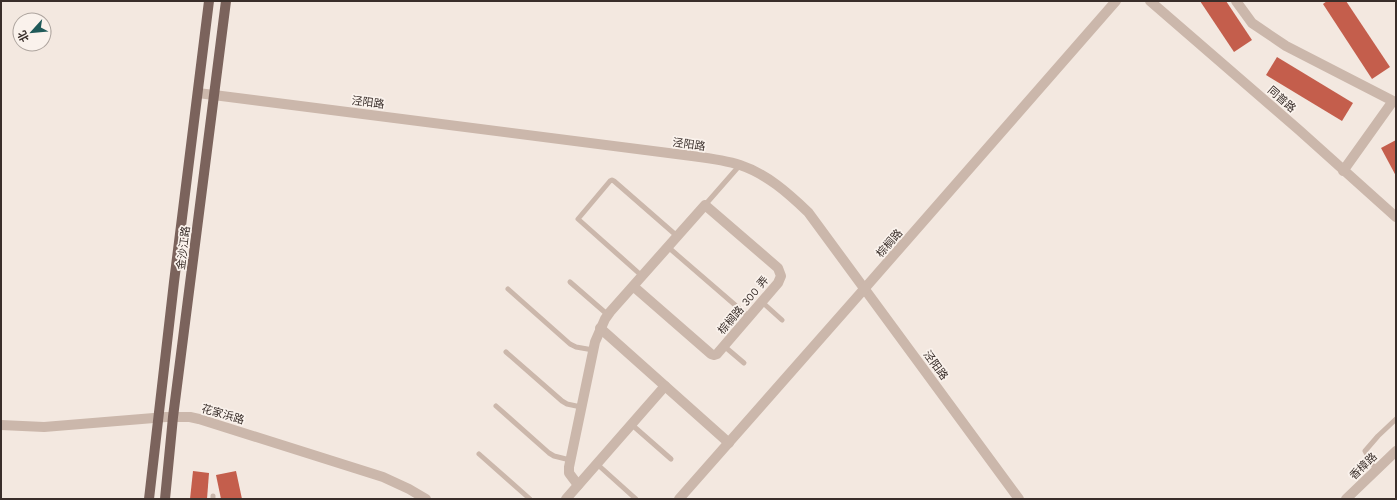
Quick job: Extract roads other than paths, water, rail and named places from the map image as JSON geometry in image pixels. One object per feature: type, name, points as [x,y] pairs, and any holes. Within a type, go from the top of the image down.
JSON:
[{"type":"main road","name":"金沙江路","points":[[149,499],[209,1]]},
{"type":"main road","name":"金沙江路","points":[[165,499],[226,1]]},
{"type":"street","name":"棕榈路","points":[[679,499],[1116,1]]},
{"type":"street","name":"同普路","points":[[1150,1],[1396,217]]},
{"type":"street","points":[[1236,1],[1252,23],[1286,46],[1393,101],[1343,171]]},
{"type":"street","name":"泾阳路","points":[[198,93],[692,156],[740,165],[755,171],[772,181],[789,194],[808,212],[1019,499]]},
{"type":"street","points":[[578,485],[569,473],[570,460],[593,350],[600,328],[608,315],[705,205]]},
{"type":"street","name":"棕榈路 300 弄","points":[[633,286],[711,354],[717,354],[778,283],[781,276],[778,268],[705,205]]},
{"type":"street","points":[[600,328],[729,443]]},
{"type":"street","points":[[566,499],[665,386]]},
{"type":"street","name":"花家浜路","points":[[1,425],[44,427],[174,417],[199,419],[365,471],[395,482],[426,499]]},
{"type":"street","name":"香樟路","points":[[1346,499],[1396,451]]},
{"type":"lane","points":[[705,205],[740,165]]},
{"type":"lane","points":[[642,276],[579,221],[578,217],[610,181],[614,181],[677,236]]},
{"type":"lane","points":[[668,247],[749,317]]},
{"type":"lane","points":[[570,282],[608,315]]},
{"type":"lane","points":[[508,289],[570,344],[576,347],[593,350]]},
{"type":"lane","points":[[762,302],[782,320]]},
{"type":"lane","points":[[724,346],[744,363]]},
{"type":"lane","points":[[506,352],[562,402],[581,407]]},
{"type":"lane","points":[[496,406],[549,453],[570,460]]},
{"type":"lane","points":[[1376,470],[1365,451],[1396,418]]},
{"type":"lane","points":[[631,424],[671,459]]},
{"type":"lane","points":[[479,454],[530,499]]},
{"type":"lane","points":[[597,464],[636,498]]}]
